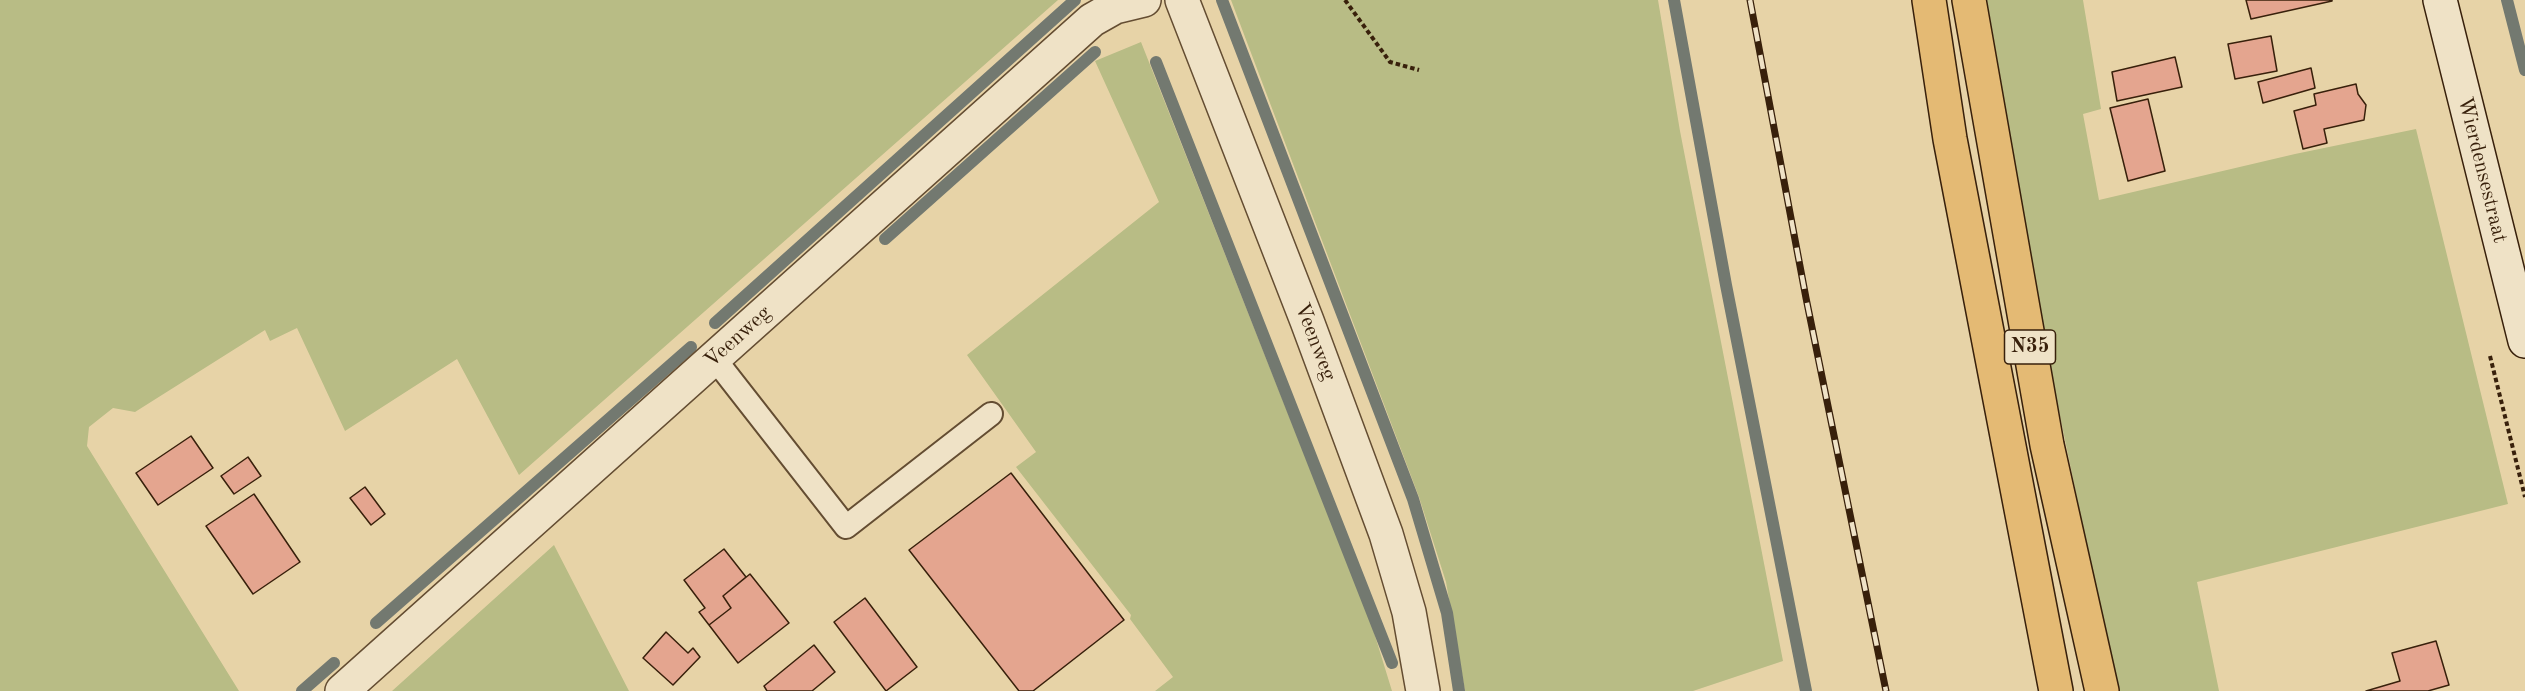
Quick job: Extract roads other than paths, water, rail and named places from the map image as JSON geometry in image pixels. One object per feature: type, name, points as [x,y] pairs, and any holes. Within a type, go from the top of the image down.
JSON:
[{"type":"main road","name":"N35","points":[[1929,0],[1952,150],[2056,691]]},
{"type":"main road","name":"N35","points":[[1970,0],[2047,445],[2102,691]]},
{"type":"street","name":"Veenweg","points":[[342,691],[1092,20],[1115,7],[1144,0]]},
{"type":"street","name":"Veenweg","points":[[1182,0],[1307,321],[1386,534],[1409,612],[1423,691]]},
{"type":"street","name":"Wierdensestraat","points":[[2440,0],[2525,340]]},
{"type":"lane","points":[[714,358],[846,527],[991,414]]},
{"type":"waterway","points":[[715,323],[1075,0]]},
{"type":"waterway","points":[[1222,0],[1413,499],[1447,613],[1459,691]]},
{"type":"waterway","points":[[1674,0],[1726,285],[1806,691]]},
{"type":"waterway","points":[[2507,0],[2525,70]]},
{"type":"waterway","points":[[885,239],[1095,52]]},
{"type":"waterway","points":[[1156,62],[1392,663]]},
{"type":"waterway","points":[[376,623],[691,347]]},
{"type":"waterway","points":[[302,691],[334,663]]},
{"type":"railway","points":[[1750,0],[1806,298],[1886,691]]}]
